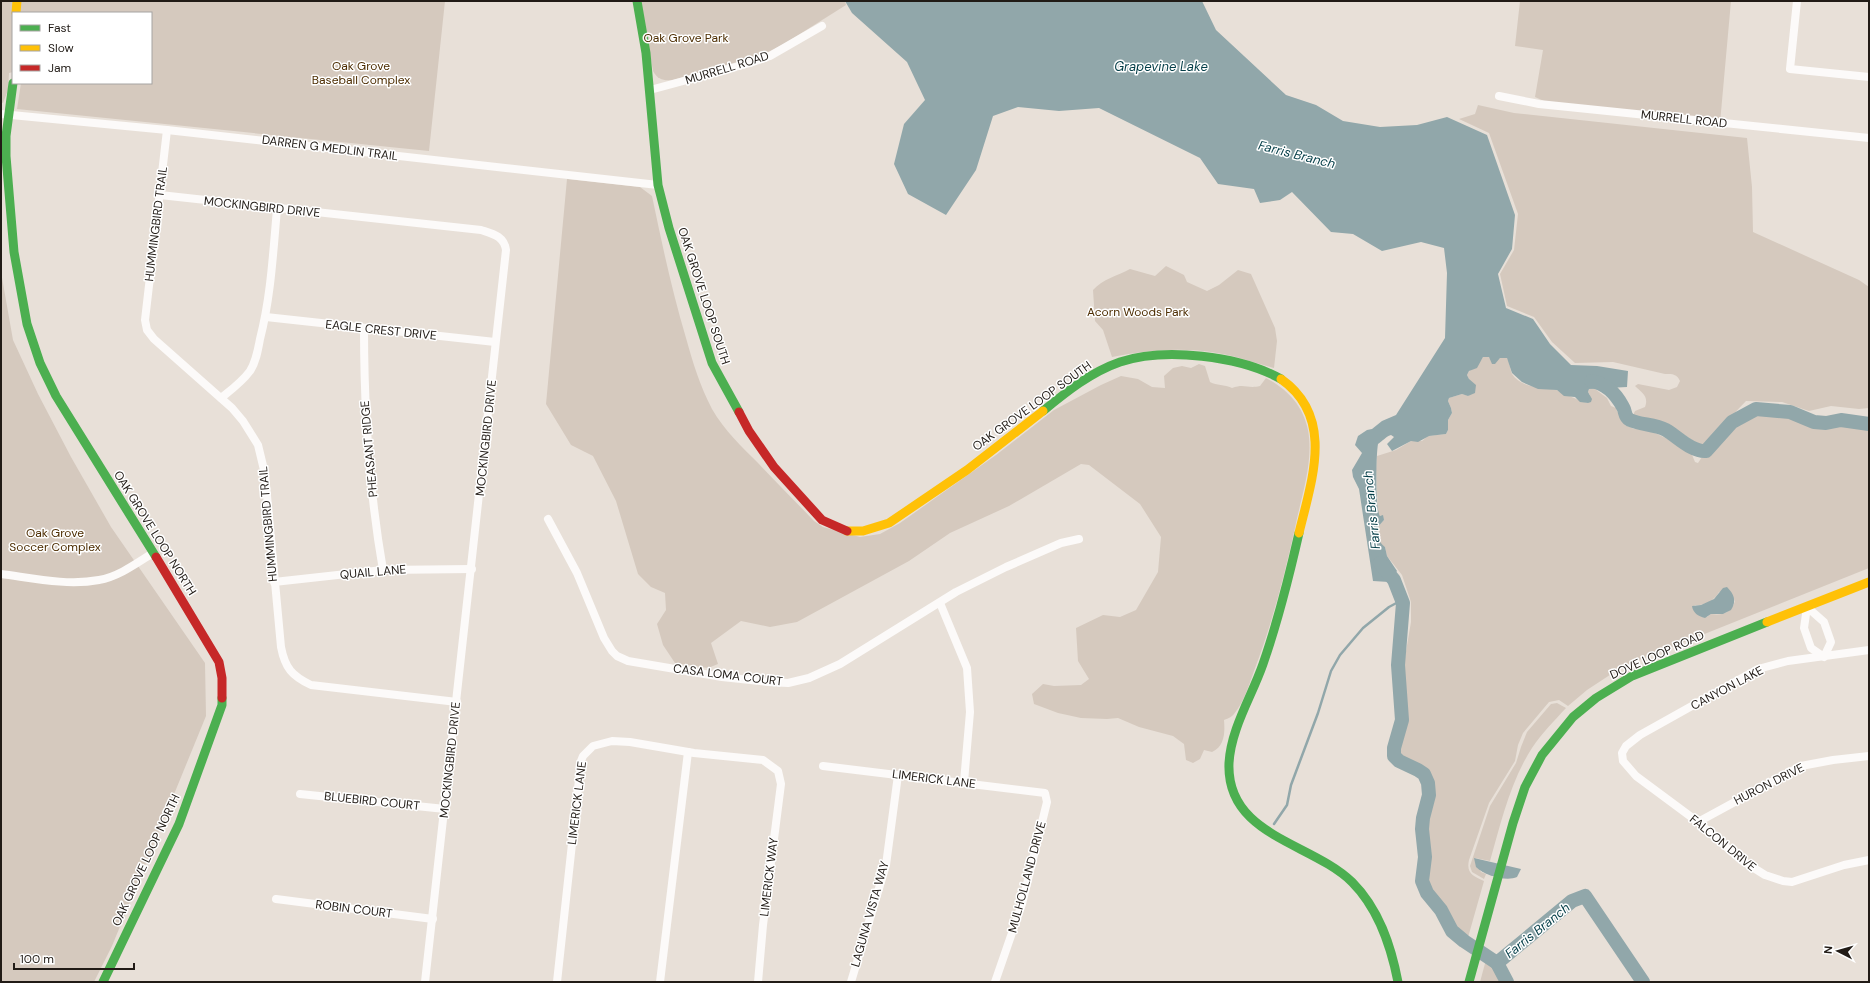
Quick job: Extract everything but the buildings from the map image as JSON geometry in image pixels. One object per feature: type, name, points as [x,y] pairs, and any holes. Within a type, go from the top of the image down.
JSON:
[{"type":"street","points":[[16,12],[17,1]]},
{"type":"street","name":"OAK GROVE LOOP SOUTH","points":[[637,1],[646,53],[658,185],[669,228],[712,364],[721,383],[749,431],[774,467],[822,520],[840,530],[849,532],[867,532],[889,523],[1001,445],[1079,384],[1102,369],[1121,362],[1133,359],[1178,356],[1215,359],[1256,368],[1274,375],[1298,394],[1307,406],[1312,420],[1315,436],[1314,467],[1292,564],[1273,637],[1235,733],[1230,751],[1229,769],[1231,784],[1241,807],[1250,819],[1276,837],[1330,864],[1353,883],[1370,906],[1386,937],[1393,955],[1398,982]]},
{"type":"street","points":[[1797,1],[1790,69],[1869,77]]},
{"type":"street","name":"MURRELL ROAD","points":[[650,90],[750,63],[770,56],[822,26]]},
{"type":"street","name":"OAK GROVE LOOP NORTH","points":[[13,84],[5,115],[6,156],[22,303],[34,346],[40,363],[70,418],[219,662],[223,689],[222,705],[179,824],[103,982]]},
{"type":"street","name":"MURRELL ROAD","points":[[1499,96],[1539,104],[1869,138]]},
{"type":"street","name":"DARREN G MEDLIN TRAIL","points":[[5,115],[167,130],[658,185]]},
{"type":"street","name":"HUMMINGBIRD TRAIL","points":[[167,130],[145,320],[147,330],[154,339],[221,398],[243,421],[258,446],[262,460],[283,656],[287,668],[298,679],[311,685],[457,702]]},
{"type":"street","name":"MOCKINGBIRD DRIVE","points":[[160,196],[481,230],[502,238],[505,243],[506,250],[472,569],[425,982]]},
{"type":"street","points":[[221,398],[238,384],[250,371],[255,361],[266,317],[277,209]]},
{"type":"street","name":"EAGLE CREST DRIVE","points":[[266,317],[495,342]]},
{"type":"street","name":"PHEASANT RIDGE","points":[[364,328],[364,391],[369,468],[374,519],[383,570]]},
{"type":"street","name":"CASA LOMA COURT","points":[[548,519],[577,573],[604,638],[617,656],[628,660],[722,677],[788,683],[809,678],[840,664],[956,592],[1006,567],[1061,543],[1079,539]]},
{"type":"street","points":[[1,574],[58,581],[99,580],[129,567],[153,553]]},
{"type":"street","name":"QUAIL LANE","points":[[274,582],[383,570],[472,569]]},
{"type":"street","name":"DOVE LOOP ROAD","points":[[1469,982],[1518,805],[1533,770],[1556,736],[1584,707],[1607,690],[1632,676],[1869,582]]},
{"type":"street","points":[[940,603],[967,668],[970,712],[964,782]]},
{"type":"street","points":[[1807,607],[1824,622],[1831,642],[1824,657],[1811,648],[1804,628],[1807,607]]},
{"type":"street","name":"CANYON LAKE","points":[[1622,753],[1626,746],[1640,735],[1758,670],[1788,661],[1869,650]]},
{"type":"street","name":"LIMERICK LANE","points":[[557,982],[581,761],[583,756],[592,746],[612,742],[630,742],[688,752],[763,760],[778,772]]},
{"type":"street","points":[[660,982],[688,752]]},
{"type":"street","name":"FALCON DRIVE","points":[[1622,753],[1623,761],[1636,776],[1698,822],[1741,860],[1765,875],[1783,881],[1792,882],[1827,870],[1869,860]]},
{"type":"street","name":"HURON DRIVE","points":[[1698,822],[1801,766],[1833,760],[1869,756]]},
{"type":"street","name":"LIMERICK LANE","points":[[823,766],[1045,793]]},
{"type":"street","name":"LIMERICK WAY","points":[[758,982],[763,925],[781,784],[778,772]]},
{"type":"street","name":"LAGUNA VISTA WAY","points":[[851,982],[886,866],[898,775]]},
{"type":"street","name":"MULHOLLAND DRIVE","points":[[995,982],[1022,904],[1047,802],[1045,793]]},
{"type":"street","name":"BLUEBIRD COURT","points":[[300,794],[445,809]]},
{"type":"street","name":"ROBIN COURT","points":[[276,899],[433,919]]},
{"type":"green space","name":"Oak Grove Baseball Complex","points":[[1,1],[445,1],[429,151],[17,109],[21,84],[152,84],[152,12],[12,12],[12,72],[9,73],[8,90],[3,103],[1,102]]},
{"type":"green space","name":"Oak Grove Park","points":[[641,1],[845,1],[846,5],[784,44],[762,55],[673,80],[667,80],[659,78],[653,71]]},
{"type":"green space","points":[[1520,1],[1731,1],[1720,123],[1544,101],[1535,97],[1543,50],[1515,46]]},
{"type":"green space","points":[[1478,105],[1514,113],[1747,138],[1752,187],[1753,232],[1859,280],[1869,287],[1869,408],[1859,409],[1831,406],[1809,411],[1782,402],[1746,401],[1703,446],[1698,445],[1668,425],[1656,420],[1633,415],[1635,411],[1645,407],[1646,403],[1644,395],[1635,386],[1638,384],[1669,390],[1677,387],[1680,381],[1678,377],[1672,374],[1665,374],[1613,362],[1575,363],[1552,342],[1534,317],[1507,306],[1500,274],[1514,250],[1518,214],[1489,133],[1459,119],[1475,114]]},
{"type":"green space","points":[[567,179],[640,187],[652,196],[668,267],[691,356],[712,409],[722,424],[740,445],[814,521],[823,527],[860,537],[880,534],[900,523],[996,455],[1054,410],[1121,376],[1138,379],[1152,387],[1165,388],[1164,376],[1173,368],[1182,366],[1191,368],[1199,364],[1205,366],[1210,382],[1213,383],[1232,388],[1240,386],[1256,387],[1260,386],[1266,378],[1281,387],[1298,405],[1306,421],[1309,454],[1306,479],[1291,546],[1272,618],[1243,699],[1233,715],[1224,720],[1224,734],[1220,746],[1212,752],[1204,750],[1200,759],[1193,763],[1186,760],[1184,744],[1173,736],[1139,727],[1118,718],[1081,718],[1058,713],[1034,704],[1032,694],[1043,684],[1054,686],[1081,685],[1089,679],[1078,661],[1076,628],[1103,615],[1120,617],[1136,610],[1158,572],[1161,537],[1140,504],[1089,465],[1081,464],[1009,506],[950,533],[909,561],[797,622],[770,627],[741,621],[711,643],[718,664],[708,668],[675,663],[663,645],[657,624],[666,610],[665,593],[651,587],[638,574],[616,501],[593,456],[571,445],[546,404]]},
{"type":"green space","name":"Acorn Woods Park","points":[[1166,266],[1184,275],[1187,282],[1207,291],[1219,285],[1238,270],[1251,274],[1275,328],[1277,341],[1274,368],[1224,354],[1191,350],[1151,351],[1112,357],[1103,330],[1095,321],[1093,290],[1106,280],[1130,269],[1155,276]]},
{"type":"green space","name":"Oak Grove Soccer Complex","points":[[1,272],[13,340],[38,394],[71,457],[111,527],[205,663],[206,716],[112,946],[94,982],[1,982]]},
{"type":"green space","points":[[1487,356],[1496,361],[1500,358],[1507,358],[1512,374],[1521,382],[1527,385],[1557,390],[1586,403],[1588,403],[1590,395],[1588,392],[1589,389],[1595,389],[1607,398],[1611,406],[1616,408],[1625,425],[1634,429],[1640,428],[1651,431],[1690,450],[1695,462],[1698,463],[1702,457],[1711,452],[1732,429],[1750,418],[1764,413],[1793,417],[1811,425],[1826,426],[1847,423],[1869,428],[1869,568],[1622,667],[1587,690],[1568,706],[1559,700],[1549,702],[1523,733],[1518,745],[1515,761],[1489,803],[1469,860],[1468,864],[1471,874],[1484,881],[1467,941],[1448,922],[1443,907],[1433,895],[1426,880],[1429,859],[1426,827],[1433,798],[1430,774],[1426,769],[1399,754],[1398,748],[1406,730],[1407,715],[1404,700],[1404,663],[1411,622],[1411,602],[1402,575],[1387,556],[1385,547],[1380,544],[1377,528],[1384,520],[1378,513],[1376,469],[1377,456],[1396,450],[1411,441],[1422,441],[1428,436],[1446,434],[1448,430],[1448,420],[1452,413],[1448,401],[1449,398],[1462,394],[1469,396],[1469,379],[1467,375],[1483,357]],"holes":[[[1729,590],[1735,601],[1732,608],[1723,614],[1711,614],[1707,617],[1694,605],[1701,605],[1714,598],[1719,592]]]},
{"type":"green space","points":[[1557,703],[1566,708],[1540,737],[1524,761],[1507,803],[1490,861],[1475,858],[1481,872],[1486,874],[1484,879],[1472,872],[1470,866],[1490,806],[1516,763],[1527,732],[1551,704]]},
{"type":"green space","points":[[1487,956],[1497,963],[1507,982],[1480,982]]},
{"type":"water","name":"Grapevine Lake","points":[[845,1],[1202,1],[1216,30],[1286,95],[1316,105],[1343,121],[1380,127],[1417,125],[1447,117],[1487,135],[1515,215],[1512,249],[1498,274],[1506,308],[1533,319],[1550,344],[1571,365],[1597,366],[1628,371],[1627,387],[1589,389],[1588,392],[1592,399],[1591,402],[1580,402],[1575,397],[1564,396],[1557,390],[1538,389],[1522,382],[1512,373],[1507,358],[1500,358],[1495,364],[1492,364],[1489,357],[1483,357],[1477,368],[1469,371],[1467,375],[1476,385],[1475,393],[1468,396],[1462,394],[1449,398],[1448,401],[1452,413],[1448,420],[1448,430],[1446,434],[1429,436],[1418,442],[1411,441],[1392,451],[1387,444],[1394,437],[1391,435],[1378,444],[1376,469],[1377,503],[1380,516],[1383,515],[1384,520],[1377,528],[1380,541],[1385,547],[1387,556],[1397,571],[1389,582],[1373,581],[1359,489],[1353,477],[1352,470],[1362,453],[1355,445],[1358,436],[1367,430],[1372,429],[1382,421],[1396,415],[1445,338],[1447,273],[1444,248],[1421,242],[1382,251],[1353,234],[1331,232],[1292,192],[1280,200],[1260,203],[1254,189],[1218,184],[1200,158],[1099,108],[1059,111],[1018,107],[993,116],[976,170],[946,215],[908,194],[894,164],[904,124],[925,100],[907,62],[852,13]]},
{"type":"water","points":[[1727,587],[1734,598],[1734,604],[1731,610],[1723,614],[1711,614],[1705,618],[1695,612],[1692,606],[1701,605],[1714,599],[1723,588]]},
{"type":"water","points":[[1474,858],[1521,869],[1517,877],[1507,879],[1495,877],[1484,873],[1476,867]]},
{"type":"waterway","points":[[1591,381],[1601,384],[1610,390],[1617,398],[1630,420],[1666,430],[1690,447],[1701,451],[1706,451],[1732,422],[1756,409],[1790,412],[1814,422],[1826,423],[1841,420],[1869,424]]},
{"type":"waterway","name":"Farris Branch","points":[[1380,563],[1394,580],[1403,603],[1398,665],[1402,720],[1394,748],[1394,756],[1399,761],[1424,774],[1428,783],[1429,795],[1423,818],[1422,829],[1425,857],[1422,881],[1427,893],[1441,910],[1452,931],[1497,963],[1572,901],[1585,896],[1643,982]]},
{"type":"waterway","points":[[1274,824],[1287,805],[1291,785],[1318,713],[1331,671],[1340,655],[1363,628],[1389,607],[1402,600]]},
{"type":"waterway","points":[[1497,963],[1507,982]]},
{"type":"traffic: fast","points":[[637,1],[646,53],[658,185],[669,228],[712,363],[739,412]]},
{"type":"traffic: fast","points":[[13,84],[6,136],[6,156],[14,252],[27,324],[40,363],[56,396],[156,557]]},
{"type":"traffic: fast","points":[[1043,411],[1070,390],[1099,371],[1120,362],[1138,357],[1158,355],[1202,356],[1245,365],[1264,371],[1281,379]]},
{"type":"traffic: fast","points":[[1299,533],[1283,599],[1268,648],[1234,737],[1229,763],[1232,787],[1241,807],[1256,822],[1274,835],[1335,868],[1352,882],[1370,904],[1377,916],[1392,955],[1398,982]]},
{"type":"traffic: fast","points":[[1469,982],[1513,823],[1525,787],[1542,755],[1573,717],[1596,698],[1632,676],[1767,622]]},
{"type":"traffic: fast","points":[[103,982],[179,824],[222,705],[222,698]]},
{"type":"traffic: slow","points":[[16,12],[17,1]]},
{"type":"traffic: slow","points":[[1281,379],[1298,394],[1308,412],[1314,430],[1315,450],[1313,471],[1299,533]]},
{"type":"traffic: slow","points":[[847,531],[863,531],[889,523],[967,470],[1043,411]]},
{"type":"traffic: slow","points":[[1767,622],[1869,582]]},
{"type":"traffic: jam","points":[[739,412],[749,431],[774,467],[822,520],[847,531]]},
{"type":"traffic: jam","points":[[156,557],[219,662],[222,678],[222,698]]}]
